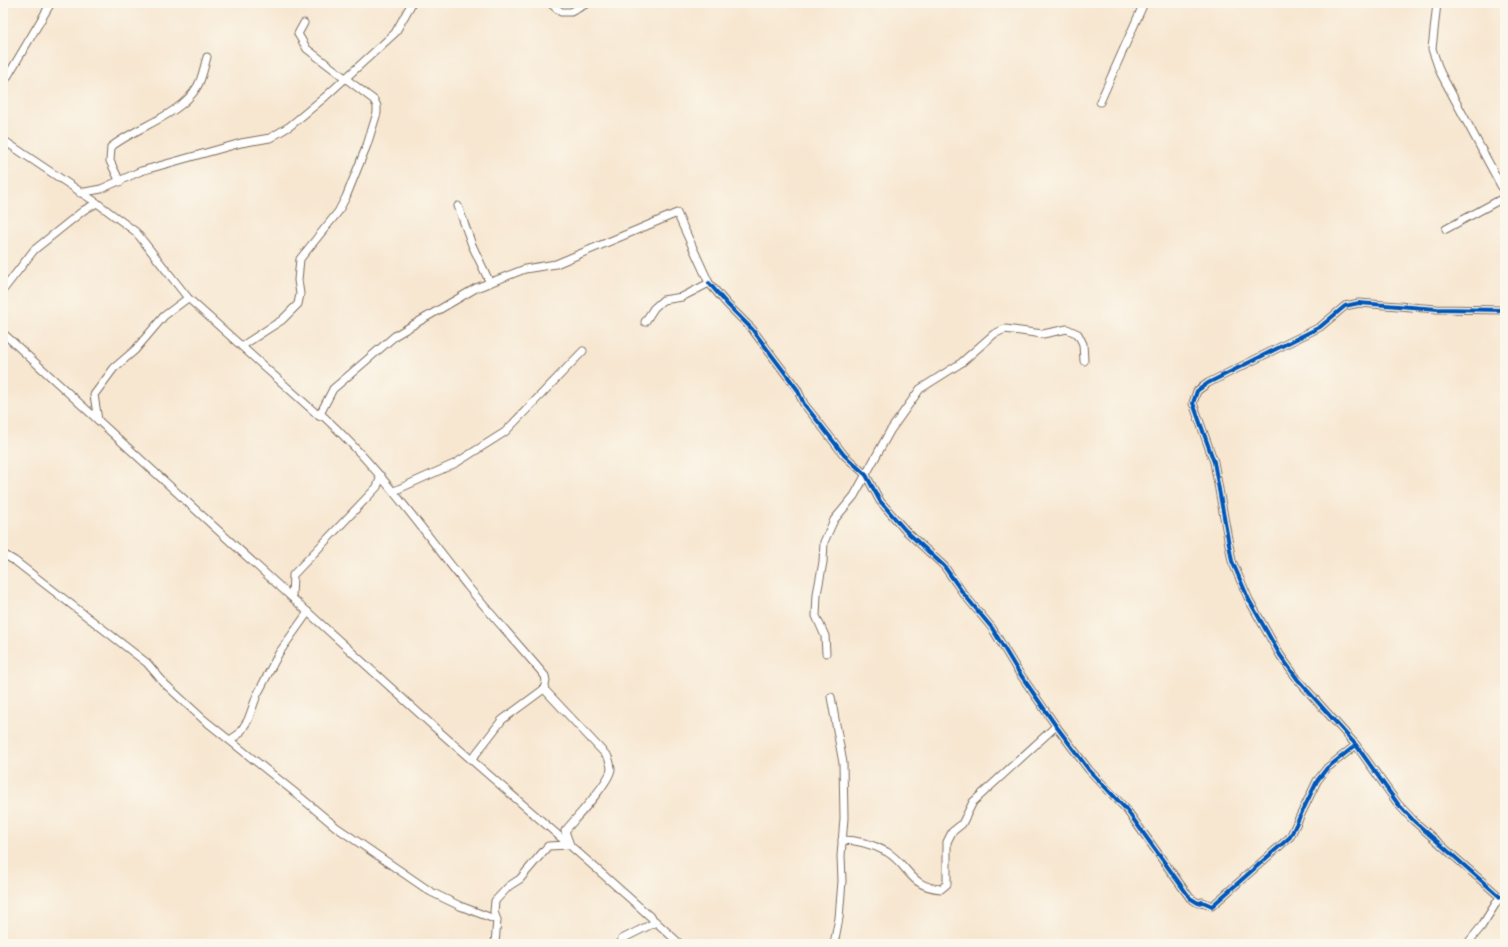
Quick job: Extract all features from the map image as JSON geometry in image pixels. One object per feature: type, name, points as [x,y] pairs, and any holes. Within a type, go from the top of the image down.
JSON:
[{"type":"street","points":[[3,84],[51,3]]},
{"type":"street","points":[[80,193],[101,189],[120,182],[141,171],[241,144],[270,138],[290,126],[395,33],[412,3]]},
{"type":"street","points":[[550,3],[561,12],[571,12],[588,3]]},
{"type":"street","points":[[1100,102],[1144,3]]},
{"type":"street","points":[[1437,3],[1432,49],[1440,72],[1505,193]]},
{"type":"street","points":[[242,346],[282,320],[298,304],[300,294],[298,280],[300,259],[338,212],[367,145],[378,106],[374,100],[344,78],[304,45],[298,34],[304,23]]},
{"type":"street","points":[[120,182],[110,161],[111,147],[125,136],[161,118],[186,101],[198,87],[207,58]]},
{"type":"street","points":[[3,140],[97,203],[136,232],[188,298],[319,416],[321,414],[338,430],[392,489],[470,589],[545,676],[546,681],[544,689],[502,720],[472,760]]},
{"type":"street","points":[[1446,229],[1505,198]]},
{"type":"street","points":[[3,290],[34,250],[84,210],[97,203]]},
{"type":"street","points":[[458,206],[472,245],[490,283]]},
{"type":"street","points":[[319,416],[333,390],[396,335],[476,288],[525,270],[556,264],[677,213],[709,283],[727,304],[752,328],[797,389],[804,404],[844,455],[866,475],[885,507],[905,530],[944,566],[963,593],[992,628],[1016,668],[1056,726],[1089,770],[1126,808],[1190,898],[1198,903],[1204,902],[1212,906],[1290,837],[1317,782],[1327,768],[1356,745]]},
{"type":"street","points":[[645,322],[654,308],[662,300],[682,297],[709,283]]},
{"type":"street","points":[[98,420],[94,395],[114,368],[135,350],[164,316],[188,298]]},
{"type":"street","points":[[1467,944],[1503,898],[1414,821],[1398,804],[1356,745],[1298,680],[1280,655],[1249,600],[1232,561],[1214,462],[1193,403],[1197,391],[1208,383],[1320,326],[1345,306],[1359,303],[1437,310],[1505,310]]},
{"type":"street","points":[[826,653],[825,636],[816,616],[817,594],[824,562],[824,542],[834,520],[854,496],[890,431],[920,389],[961,362],[994,334],[1005,329],[1043,334],[1067,329],[1078,334],[1083,344],[1084,361]]},
{"type":"street","points":[[3,333],[308,612],[472,760],[570,845],[680,944]]},
{"type":"street","points":[[377,487],[392,489],[456,463],[505,432],[583,351]]},
{"type":"street","points":[[292,597],[293,575],[377,487],[381,476]]},
{"type":"street","points":[[3,554],[14,560],[147,663],[165,684],[203,719],[336,827],[431,892],[460,906],[497,920]]},
{"type":"street","points":[[230,740],[239,734],[248,720],[257,694],[279,653],[308,612]]},
{"type":"street","points":[[544,689],[593,740],[608,757],[610,763],[611,770],[608,777],[564,831],[570,845]]},
{"type":"street","points":[[831,697],[844,763],[842,881],[839,918],[834,944]]},
{"type":"street","points":[[842,840],[855,840],[887,852],[913,879],[930,888],[941,889],[947,884],[946,842],[952,832],[962,824],[973,802],[1056,726]]},
{"type":"street","points":[[495,944],[497,920],[494,912],[495,901],[510,886],[520,879],[548,846],[570,845]]},
{"type":"street","points":[[620,944],[622,939],[656,922]]},
{"type":"cycle path","points":[[709,283],[752,329],[797,389],[804,404],[844,455],[866,475],[880,501],[905,530],[944,566],[963,593],[992,628],[1016,668],[1056,726],[1089,770],[1126,809],[1190,898],[1198,903],[1203,902],[1212,906],[1290,837],[1317,781],[1327,768],[1356,745]]},
{"type":"cycle path","points":[[1505,310],[1437,309],[1359,303],[1345,306],[1320,327],[1208,383],[1197,391],[1193,403],[1214,462],[1232,561],[1249,600],[1280,655],[1298,680],[1356,745],[1398,804],[1414,821],[1500,897],[1505,898]]}]
